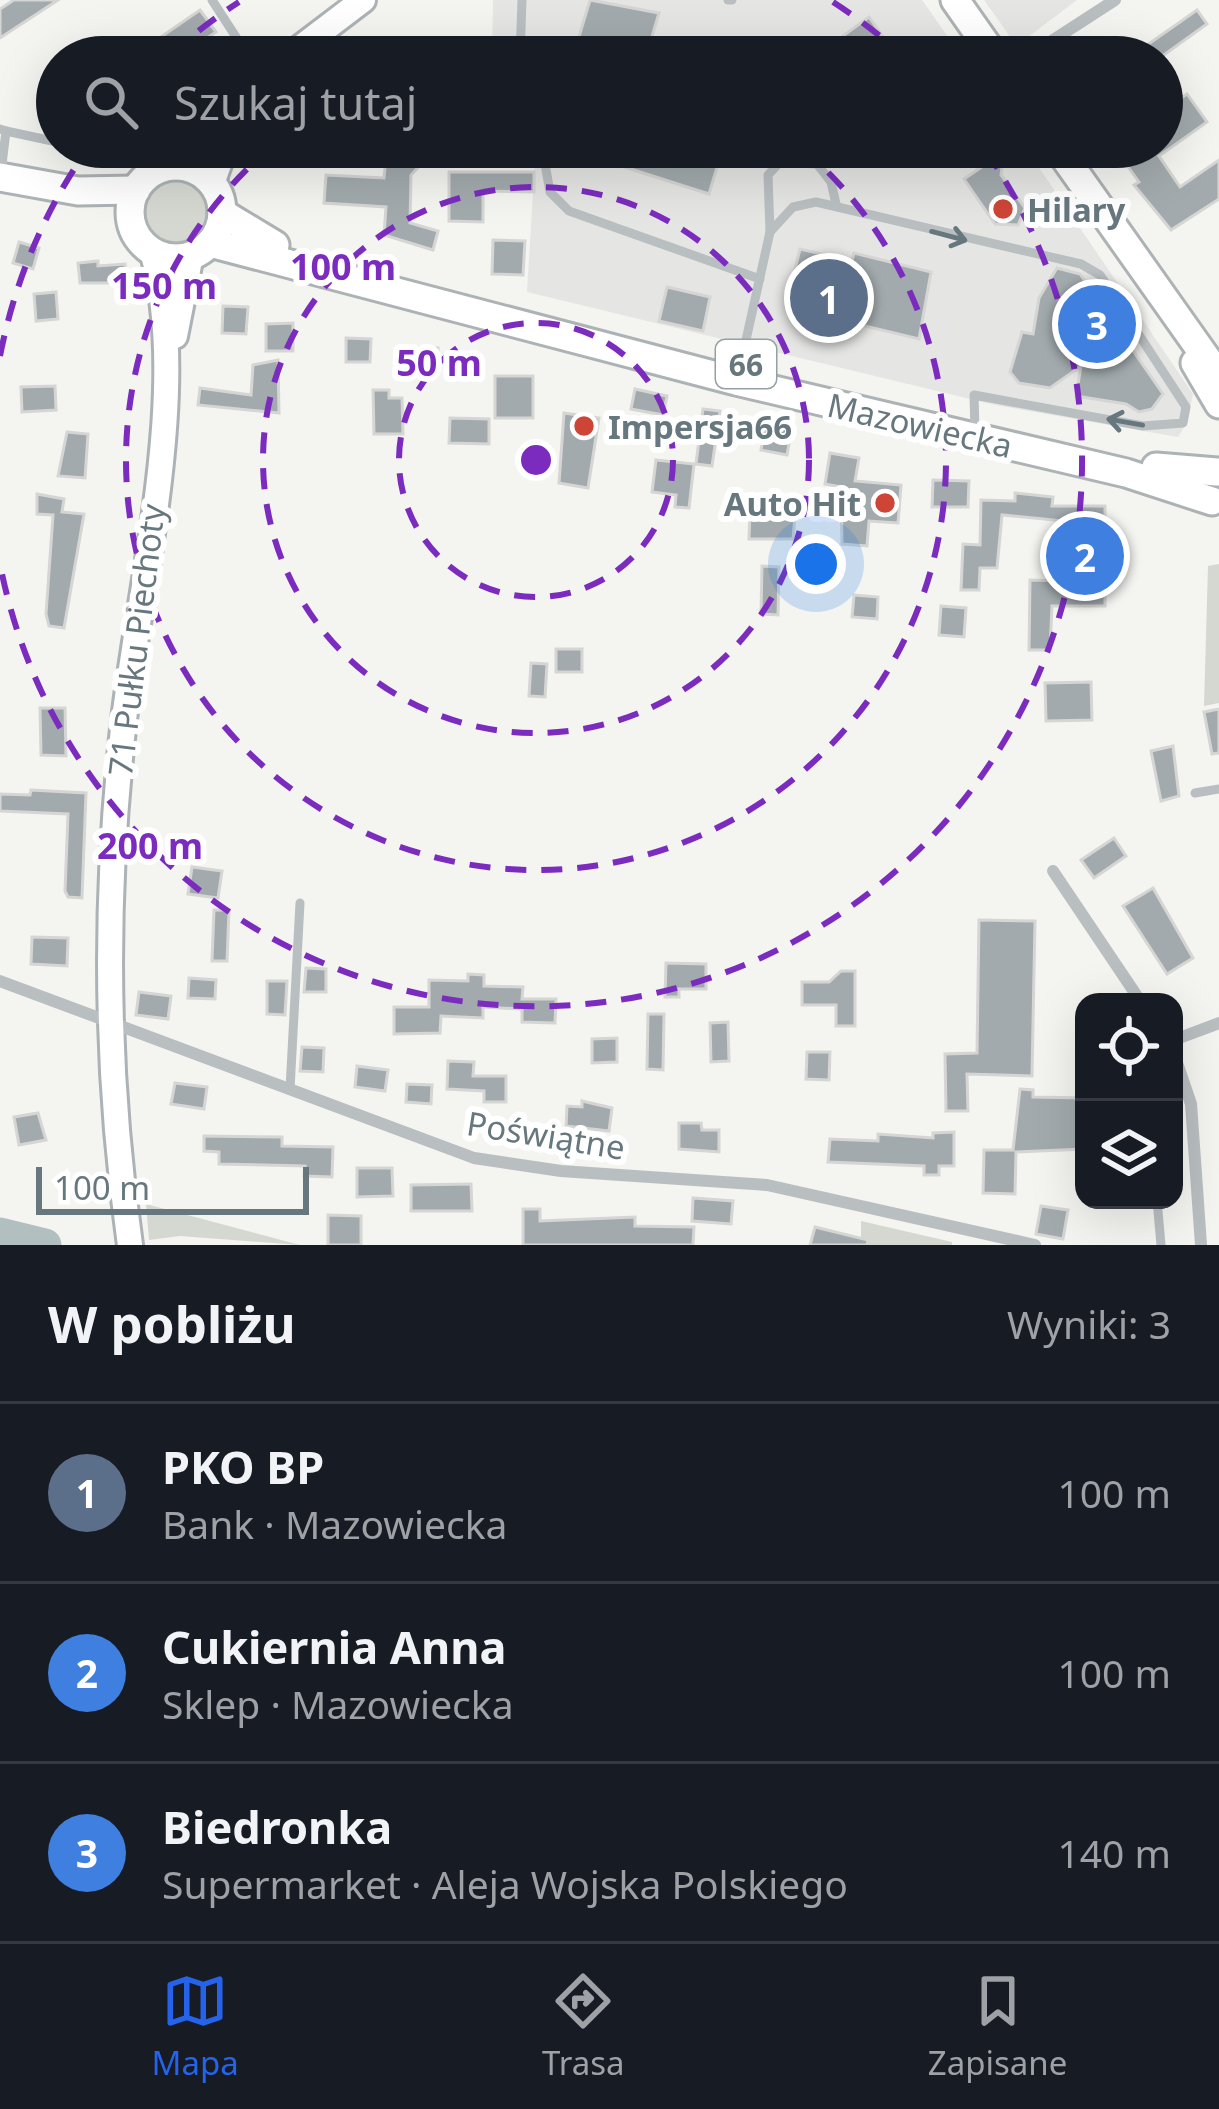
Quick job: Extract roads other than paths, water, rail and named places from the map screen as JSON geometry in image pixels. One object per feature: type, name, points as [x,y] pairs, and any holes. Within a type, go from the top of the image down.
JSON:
[{"type":"main road","points":[[955,0],[980,36]]},
{"type":"main road","points":[[0,179],[78,191],[136,190],[163,168]]},
{"type":"main road","points":[[0,192],[130,219],[152,251],[171,258],[201,249],[222,213],[205,168]]},
{"type":"main road","points":[[1071,168],[1219,376]]},
{"type":"main road","points":[[130,219],[136,190]]},
{"type":"main road","name":"Mazowiecka","points":[[222,213],[250,233],[312,258],[975,431],[1126,473],[1216,507]]},
{"type":"main road","name":"Mazowiecka","points":[[201,249],[739,372]]},
{"type":"main road","points":[[1145,276],[1219,404]]},
{"type":"main road","name":"Mazowiecka","points":[[975,431],[1157,467],[1218,471]]},
{"type":"main road","points":[[1216,507],[1218,471]]},
{"type":"street","points":[[316,36],[363,0]]},
{"type":"street","points":[[1059,36],[1115,0]]},
{"type":"street","points":[[163,421],[201,249]]},
{"type":"street","name":"71 Pułku Piechoty","points":[[130,1244],[108,1020],[112,847],[163,421],[163,287],[152,251]]},
{"type":"street","points":[[1053,871],[1135,993]]},
{"type":"street","name":"Poświątne","points":[[0,981],[474,1158],[561,1172],[767,1185],[1035,1245]]},
{"type":"street","points":[[1183,1037],[1219,1023]]},
{"type":"street","points":[[1183,1080],[1191,1104],[1201,1245]]},
{"type":"lane","points":[[212,0],[233,36]]},
{"type":"lane","points":[[521,36],[522,0]]},
{"type":"lane","points":[[0,179],[3,130],[36,137]]},
{"type":"lane","points":[[546,168],[550,192],[569,211],[760,279]]},
{"type":"lane","points":[[739,372],[770,232],[768,175],[774,168]]},
{"type":"lane","points":[[820,168],[831,182],[836,204]]},
{"type":"lane","points":[[770,232],[793,207],[836,204],[967,241],[1081,264],[1100,275],[1186,407],[1183,423],[1143,426],[974,395],[975,431]]},
{"type":"lane","points":[[1195,793],[1219,789]]},
{"type":"lane","points":[[290,1089],[300,904]]},
{"type":"lane","points":[[1158,1209],[1161,1245]]},
{"type":"waterway","points":[[0,1234],[45,1245]]},
{"type":"place","name":"Hilary","points":[[1003,209]]},
{"type":"place","name":"PKO BP","points":[[829,298]]},
{"type":"place","name":"Biedronka","points":[[1097,324]]},
{"type":"place","name":"Impersja66","points":[[584,426]]},
{"type":"place","name":"Auto Hit","points":[[885,503]]},
{"type":"place","name":"Cukiernia Anna","points":[[1085,556]]}]
